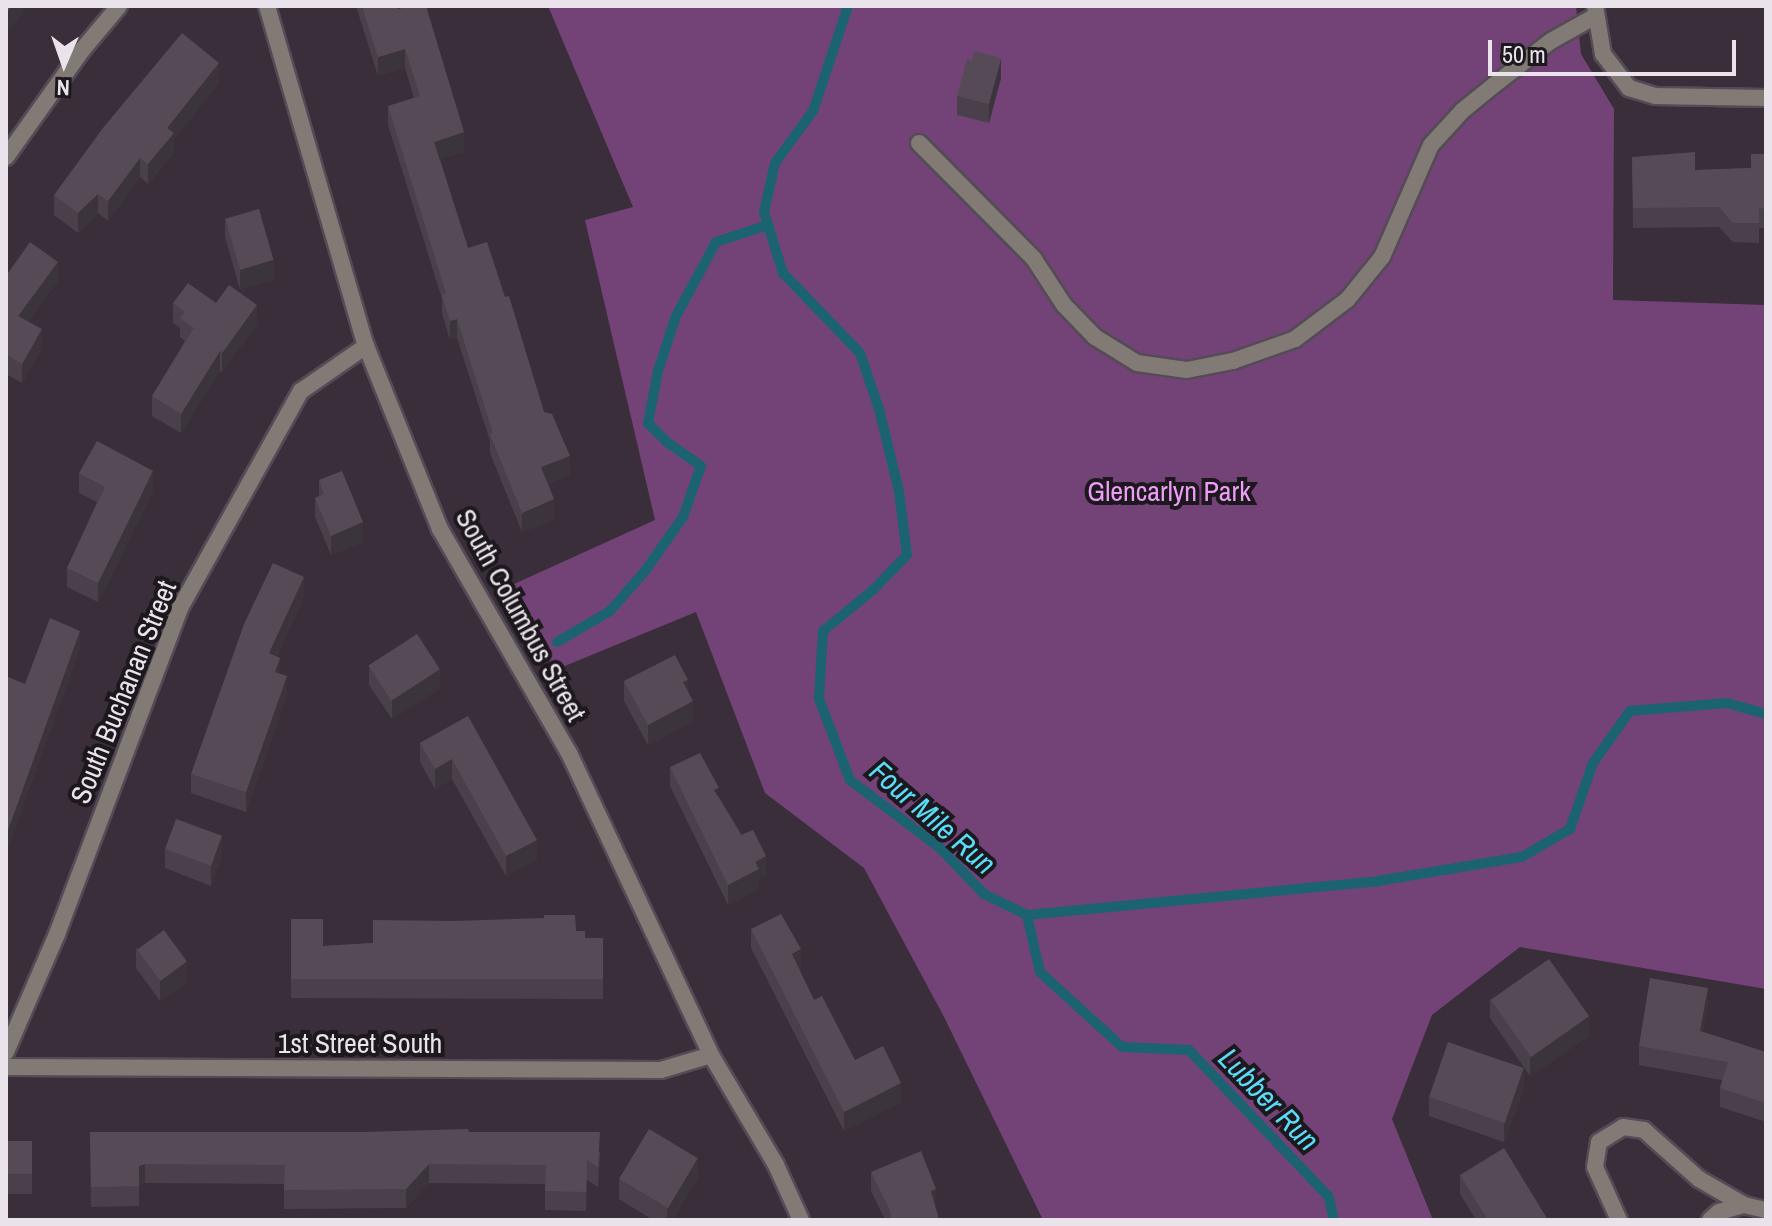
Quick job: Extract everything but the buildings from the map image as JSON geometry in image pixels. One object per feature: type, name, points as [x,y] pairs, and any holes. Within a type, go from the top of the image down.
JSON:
[{"type":"street","points":[[6,157],[83,49],[119,6]]},
{"type":"street","name":"South Columbus Street","points":[[267,6],[366,346],[440,529],[569,753],[711,1055],[776,1165],[801,1220]]},
{"type":"street","points":[[919,143],[1034,259],[1064,305],[1095,337],[1137,363],[1187,370],[1233,361],[1295,339],[1347,300],[1382,257],[1431,145],[1462,111],[1551,41],[1594,12],[1603,54],[1629,88],[1655,96],[1766,98]]},
{"type":"street","name":"South Buchanan Street","points":[[6,1052],[57,934],[180,608],[301,391],[366,346]]},
{"type":"street","name":"1st Street South","points":[[6,1067],[661,1070],[711,1055]]},
{"type":"street","points":[[1619,1220],[1595,1167],[1599,1142],[1623,1127],[1644,1130],[1699,1179],[1744,1205],[1766,1210]]},
{"type":"street","points":[[1710,1220],[1719,1212],[1744,1205]]},
{"type":"green space","name":"Glencarlyn Park","points":[[548,6],[1576,6],[1581,54],[1614,109],[1613,300],[1766,305],[1766,989],[1520,947],[1432,1015],[1392,1119],[1433,1220],[1043,1220],[944,1017],[864,868],[765,793],[696,612],[555,670],[505,588],[655,520],[585,220],[633,207]]},
{"type":"waterway","name":"Four Mile Run","points":[[848,6],[813,111],[775,163],[764,212],[783,273],[860,353],[879,409],[899,491],[907,555],[873,590],[823,631],[819,699],[850,780],[940,848],[984,894],[1027,915],[1378,881],[1522,857],[1570,829],[1593,763],[1630,711],[1727,703],[1766,714]]},
{"type":"waterway","points":[[557,642],[610,611],[645,571],[683,517],[701,466],[667,442],[648,423],[658,371],[676,316],[716,242],[768,225]]},
{"type":"waterway","name":"Lubber Run","points":[[1027,915],[1040,972],[1122,1047],[1189,1050],[1329,1197],[1334,1220]]}]
